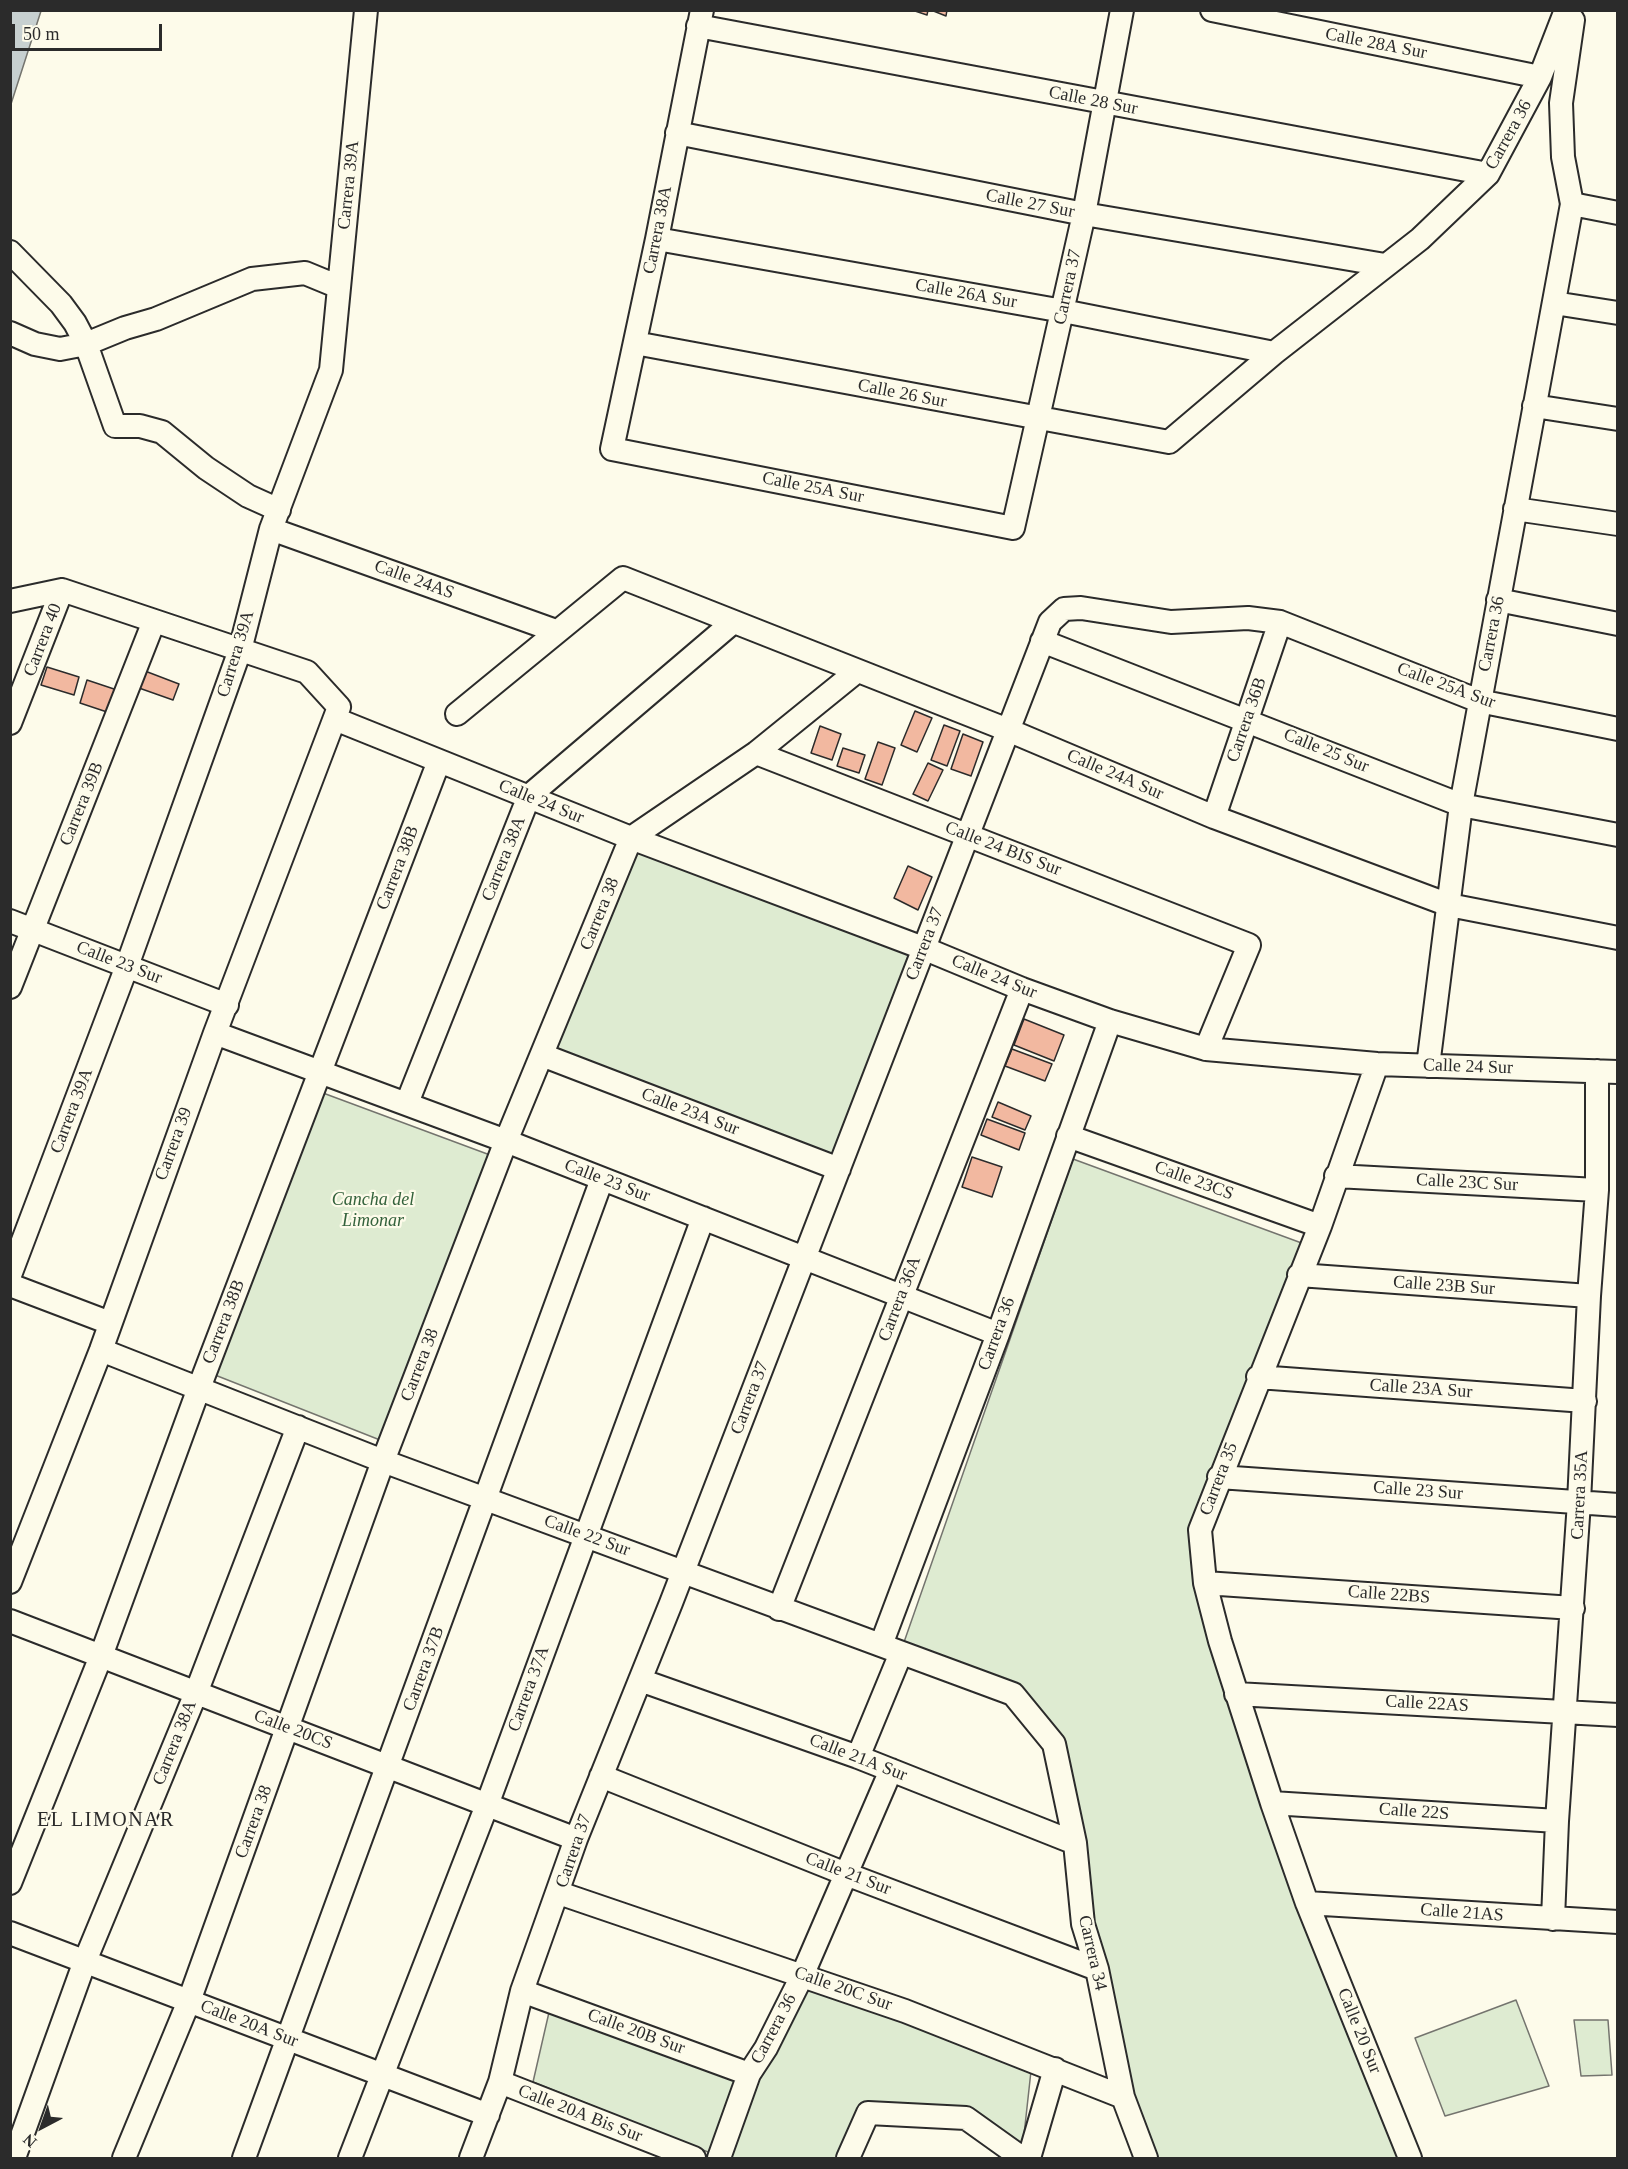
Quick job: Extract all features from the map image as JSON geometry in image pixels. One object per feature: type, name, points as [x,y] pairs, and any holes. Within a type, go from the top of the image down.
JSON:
[{"type":"street","name":"Carrera 39A","points":[[10,1275],[127,966],[240,650],[275,519],[331,370],[366,10]]},
{"type":"street","name":"Carrera 37","points":[[1013,528],[1040,420],[1084,214],[1122,10]]},
{"type":"street","name":"Calle 28A Sur","points":[[1212,10],[1540,77]]},
{"type":"street","name":"Carrera 36","points":[[1169,442],[1274,353],[1438,224],[1488,174],[1540,77],[1566,10]]},
{"type":"street","points":[[1575,10],[1561,103],[1563,157],[1572,204],[1617,213]]},
{"type":"street","name":"Calle 28 Sur","points":[[700,18],[1104,104],[1488,174]]},
{"type":"street","name":"Carrera 38A","points":[[612,449],[657,239],[700,18]]},
{"type":"street","name":"Calle 27 Sur","points":[[677,133],[1084,214],[1385,265]]},
{"type":"street","name":"Carrera 36","points":[[1428,1066],[1461,805],[1572,204]]},
{"type":"street","name":"Calle 26A Sur","points":[[657,239],[1063,311],[1274,353]]},
{"type":"street","points":[[10,252],[61,304],[86,344]]},
{"type":"street","points":[[10,333],[35,344],[60,349],[86,344],[125,328],[156,319],[252,279],[305,273],[339,287]]},
{"type":"street","points":[[1554,303],[1617,313]]},
{"type":"street","name":"Calle 24AS","points":[[86,344],[115,426],[140,426],[162,432],[206,468],[248,495],[275,519],[556,631]]},
{"type":"street","name":"Calle 26 Sur","points":[[634,344],[1169,442]]},
{"type":"street","points":[[1534,406],[1617,419]]},
{"type":"street","name":"Calle 25A Sur","points":[[612,449],[1013,528]]},
{"type":"street","points":[[1515,509],[1617,524]]},
{"type":"street","name":"Calle 24A Sur","points":[[556,631],[623,578],[856,672],[1008,730],[1214,817],[1449,905],[1617,938]]},
{"type":"street","points":[[10,601],[62,590]]},
{"type":"street","name":"Calle 24 Sur","points":[[62,590],[307,672],[337,713],[439,761],[632,838],[1110,1021],[1206,1049],[1377,1064],[1607,1072]]},
{"type":"street","name":"Carrera 40","points":[[10,723],[62,590]]},
{"type":"street","points":[[1498,600],[1617,624]]},
{"type":"street","name":"Calle 25A Sur","points":[[1042,641],[1050,622],[1064,609],[1082,608],[1171,622],[1248,618],[1280,622],[1479,702],[1617,729]]},
{"type":"street","name":"Carrera 39B","points":[[10,987],[154,621]]},
{"type":"street","name":"Carrera 36B","points":[[1214,817],[1280,622]]},
{"type":"street","name":"Carrera 38A","points":[[407,1103],[529,796],[732,623]]},
{"type":"street","points":[[457,714],[556,631]]},
{"type":"street","name":"Carrera 37","points":[[471,2158],[500,2082],[522,1991],[559,1893],[576,1839],[683,1572],[1042,641]]},
{"type":"street","name":"Calle 25 Sur","points":[[1042,641],[1248,719],[1461,805],[1617,835]]},
{"type":"street","points":[[632,838],[756,753],[856,672]]},
{"type":"street","name":"Carrera 39","points":[[10,1582],[101,1350],[215,1034],[337,713]]},
{"type":"street","name":"Calle 24 BIS Sur","points":[[756,753],[1249,945],[1206,1049]]},
{"type":"street","name":"Carrera 38B","points":[[10,1883],[100,1656],[199,1388],[439,761]]},
{"type":"street","name":"Carrera 38","points":[[124,2158],[189,2001],[383,1461],[506,1141],[632,838]]},
{"type":"street","name":"Calle 23 Sur","points":[[10,921],[227,1005]]},
{"type":"street","name":"Carrera 36A","points":[[779,1609],[1022,989]]},
{"type":"street","name":"Carrera 36","points":[[858,1757],[891,1649],[998,1334],[1110,1021]]},
{"type":"street","name":"Calle 23 Sur","points":[[215,1034],[407,1103],[998,1334]]},
{"type":"street","name":"Calle 23A Sur","points":[[542,1055],[839,1169]]},
{"type":"street","name":"Carrera 35","points":[[1307,1903],[1236,1694],[1205,1583],[1200,1530],[1258,1377],[1320,1226],[1377,1064]]},
{"type":"street","name":"Carrera 35A","points":[[1553,1918],[1564,1711],[1580,1502],[1588,1296],[1607,1072]]},
{"type":"street","name":"Calle 23CS","points":[[1068,1136],[1320,1226]]},
{"type":"street","name":"Calle 23C Sur","points":[[1336,1176],[1597,1190]]},
{"type":"street","name":"Carrera 37B","points":[[244,2158],[389,1767],[602,1179]]},
{"type":"street","name":"Carrera 37A","points":[[350,2158],[487,1804],[703,1218]]},
{"type":"street","name":"Calle 23B Sur","points":[[1299,1275],[1588,1296]]},
{"type":"street","points":[[10,1285],[110,1323]]},
{"type":"street","name":"Calle 22 Sur","points":[[101,1350],[383,1461],[1013,1694],[1054,1744]]},
{"type":"street","name":"Calle 23A Sur","points":[[1258,1377],[1585,1401]]},
{"type":"street","name":"Carrera 38A","points":[[14,2158],[85,1961],[196,1693],[298,1427]]},
{"type":"street","name":"Calle 23 Sur","points":[[1219,1477],[1617,1505]]},
{"type":"street","name":"Calle 22BS","points":[[1205,1583],[1573,1608]]},
{"type":"street","name":"Calle 20CS","points":[[10,1621],[576,1839]]},
{"type":"street","name":"Calle 21A Sur","points":[[640,1680],[858,1757],[1075,1843]]},
{"type":"street","name":"Calle 22AS","points":[[1236,1694],[1617,1715]]},
{"type":"street","name":"Carrera 34","points":[[1054,1744],[1075,1843],[1083,1924],[1096,1969],[1123,2097],[1146,2158]]},
{"type":"street","name":"Carrera 36","points":[[718,2158],[749,2074],[766,2048],[802,1976],[891,1770]]},
{"type":"street","name":"Calle 21 Sur","points":[[601,1776],[846,1874],[1096,1969]]},
{"type":"street","name":"Calle 22S","points":[[1272,1803],[1557,1821]]},
{"type":"street","name":"Calle 20C Sur","points":[[559,1893],[905,2011],[1123,2097]]},
{"type":"street","name":"Calle 21AS","points":[[1307,1903],[1617,1922]]},
{"type":"street","name":"Calle 20 Sur","points":[[1307,1903],[1410,2158]]},
{"type":"street","name":"Calle 20A Sur","points":[[10,1933],[488,2115]]},
{"type":"street","name":"Calle 20B Sur","points":[[522,1991],[749,2074]]},
{"type":"street","points":[[1029,2158],[1055,2069]]},
{"type":"street","name":"Calle 20A Bis Sur","points":[[500,2082],[694,2158]]},
{"type":"street","points":[[848,2158],[868,2114],[966,2118],[1022,2158]]},
{"type":"green space","points":[[637,847],[914,951],[833,1161],[552,1052]]},
{"type":"green space","name":"Cancha del Limonar","points":[[323,1093],[490,1155],[380,1440],[215,1375]]},
{"type":"green space","points":[[1073,1159],[1307,1245],[1210,1484],[1215,1648],[1408,2158],[1153,2158],[1125,2088],[1059,1747],[1016,1686],[903,1645]]},
{"type":"green space","points":[[809,1979],[1031,2071],[1022,2153],[964,2111],[863,2110],[842,2158],[723,2158],[533,2082],[550,2008],[752,2085]]},
{"type":"green space","points":[[1516,2000],[1549,2086],[1445,2116],[1415,2038]]},
{"type":"green space","points":[[1574,2020],[1608,2020],[1612,2075],[1581,2076]]},
{"type":"shaded area","points":[[10,11],[41,11],[11,104]]},
{"type":"building","points":[[912,10],[928,10],[927,15]]},
{"type":"building","points":[[931,10],[947,10],[946,16]]},
{"type":"building","points":[[47,667],[79,677],[74,695],[41,685]]},
{"type":"building","points":[[145,671],[179,684],[173,700],[139,688]]},
{"type":"building","points":[[87,680],[117,690],[110,713],[80,703]]},
{"type":"building","points":[[915,711],[932,718],[917,752],[901,745]]},
{"type":"building","points":[[944,725],[960,731],[947,766],[931,760]]},
{"type":"building","points":[[820,726],[841,734],[832,760],[811,753]]},
{"type":"building","points":[[963,734],[983,742],[971,776],[951,769]]},
{"type":"building","points":[[878,742],[895,748],[882,785],[865,779]]},
{"type":"building","points":[[843,748],[865,755],[859,773],[837,766]]},
{"type":"building","points":[[928,763],[943,770],[928,801],[913,794]]},
{"type":"building","points":[[908,866],[932,877],[918,910],[894,898]]},
{"type":"building","points":[[1024,1019],[1064,1035],[1054,1061],[1014,1045]]},
{"type":"building","points":[[1012,1049],[1052,1064],[1045,1081],[1005,1066]]},
{"type":"building","points":[[998,1102],[1031,1116],[1025,1130],[992,1117]]},
{"type":"building","points":[[987,1119],[1025,1133],[1019,1150],[981,1135]]},
{"type":"building","points":[[972,1157],[1002,1167],[992,1197],[962,1187]]},
{"type":"district","name":"EL LIMONAR","points":[[106,1821]]}]
